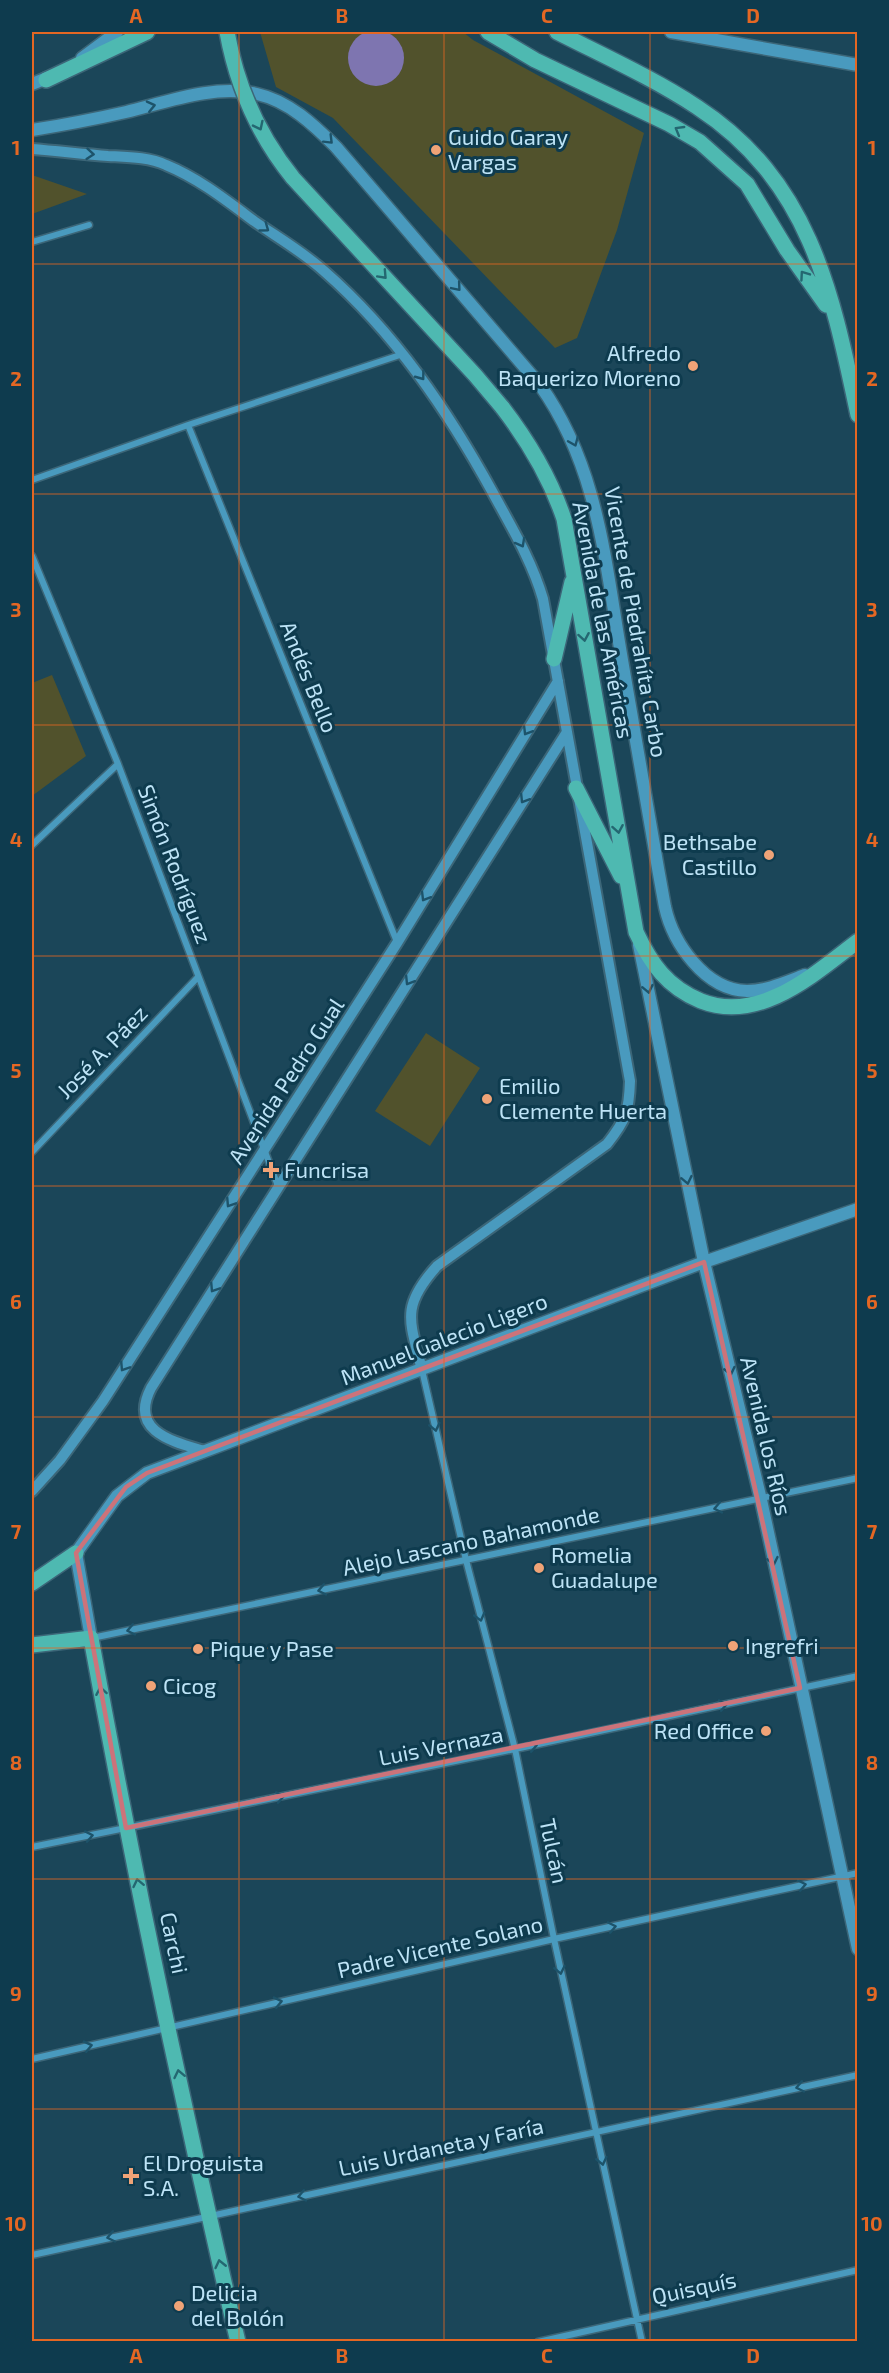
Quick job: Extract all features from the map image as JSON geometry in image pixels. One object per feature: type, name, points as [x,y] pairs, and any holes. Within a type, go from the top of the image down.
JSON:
[{"type":"main road","points":[[86,56],[117,32]]},
{"type":"main road","points":[[39,82],[86,56],[122,32]]},
{"type":"main road","points":[[39,82],[147,32]]},
{"type":"main road","name":"Avenida de las Américas","points":[[227,32],[239,83],[261,133],[275,156],[502,408],[542,465],[556,494],[564,519],[636,932],[657,971],[689,996],[707,1003],[741,1007],[759,1003],[791,988],[820,969]]},
{"type":"main road","points":[[488,32],[535,60],[669,124],[700,142],[747,184],[787,249],[838,322]]},
{"type":"main road","points":[[557,32],[698,107],[725,128],[765,166],[783,189],[801,221],[838,322],[858,415]]},
{"type":"main road","points":[[672,32],[858,65]]},
{"type":"main road","name":"Vicente de Piedrahíta Carbo","points":[[32,130],[79,123],[212,92],[235,91],[257,94],[279,102],[309,121],[336,147],[540,385],[559,412],[574,441],[597,513],[665,907],[669,926],[681,948],[714,981],[745,991],[762,989],[820,969],[858,940]]},
{"type":"main road","points":[[554,659],[574,576]]},
{"type":"main road","points":[[576,788],[629,892]]},
{"type":"main road","name":"Avenida los Ríos","points":[[636,932],[704,1262],[761,1500],[858,1949]]},
{"type":"main road","name":"Manuel Galecio Ligero","points":[[76,1552],[108,1505],[126,1487],[147,1473],[704,1262],[858,1209]]},
{"type":"main road","points":[[32,1583],[76,1552]]},
{"type":"main road","name":"Carchi","points":[[76,1552],[126,1828],[238,2342]]},
{"type":"main road","points":[[32,1645],[91,1638]]},
{"type":"street","points":[[32,149],[137,158],[164,164],[189,176],[322,269],[352,296],[423,378],[477,465],[527,554],[543,599],[630,1081],[629,1104],[622,1125],[607,1144],[437,1266],[421,1284],[411,1304],[411,1326],[422,1370]]},
{"type":"street","points":[[32,242],[89,225]]},
{"type":"street","points":[[32,480],[188,425],[403,354]]},
{"type":"street","name":"Andés Bello","points":[[188,425],[397,943]]},
{"type":"street","name":"Simón Rodríguez","points":[[32,555],[118,764],[279,1187]]},
{"type":"street","name":"Avenida Pedro Gual","points":[[32,1491],[60,1460],[91,1419],[397,943],[558,681]]},
{"type":"street","points":[[204,1451],[170,1440],[156,1432],[147,1419],[144,1404],[151,1388],[567,732]]},
{"type":"street","points":[[32,845],[118,764]]},
{"type":"street","name":"José A. Páez","points":[[32,1152],[198,977]]},
{"type":"street","name":"Tulcán","points":[[422,1370],[466,1560],[515,1749],[642,2342]]},
{"type":"street","name":"Alejo Lascano Bahamonde","points":[[91,1638],[858,1478]]},
{"type":"street","name":"Luis Vernaza","points":[[32,1847],[515,1749],[858,1676]]},
{"type":"street","name":"Padre Vicente Solano","points":[[32,2060],[554,1939],[858,1873]]},
{"type":"street","name":"Luis Urdaneta y Faría","points":[[32,2255],[858,2075]]},
{"type":"street","name":"Quisquís","points":[[538,2342],[858,2270]]},
{"type":"highlighted area","points":[[704,1262],[800,1688],[126,1828],[76,1553],[126,1487],[147,1473]]},
{"type":"green space","points":[[260,32],[463,32],[473,40],[644,133],[617,230],[577,338],[555,348],[333,118],[276,87]]},
{"type":"green space","points":[[32,175],[87,194],[32,214]]},
{"type":"green space","points":[[52,675],[86,756],[32,796],[32,683]]},
{"type":"green space","points":[[426,1033],[480,1068],[430,1146],[375,1111]]},
{"type":"shaded area","points":[[376,30],[387,32],[396,38],[402,47],[404,58],[402,69],[396,78],[387,84],[376,86],[365,84],[356,78],[350,69],[348,58],[350,47],[356,38],[365,32]]},
{"type":"place","name":"Guido Garay Vargas","points":[[436,150]]},
{"type":"place","name":"Alfredo Baquerizo Moreno","points":[[693,366]]},
{"type":"place","name":"Bethsabe Castillo","points":[[769,855]]},
{"type":"place","name":"Emilio Clemente Huerta","points":[[487,1099]]},
{"type":"place","name":"Funcrisa","points":[[271,1170]]},
{"type":"place","name":"Romelia Guadalupe","points":[[539,1568]]},
{"type":"place","name":"Ingrefri","points":[[733,1646]]},
{"type":"place","name":"Pique y Pase","points":[[198,1649]]},
{"type":"place","name":"Cicog","points":[[151,1686]]},
{"type":"place","name":"Red Office","points":[[766,1731]]},
{"type":"place","name":"El Droguista S.A.","points":[[131,2176]]},
{"type":"place","name":"Delicia del Bolón","points":[[179,2306]]}]
